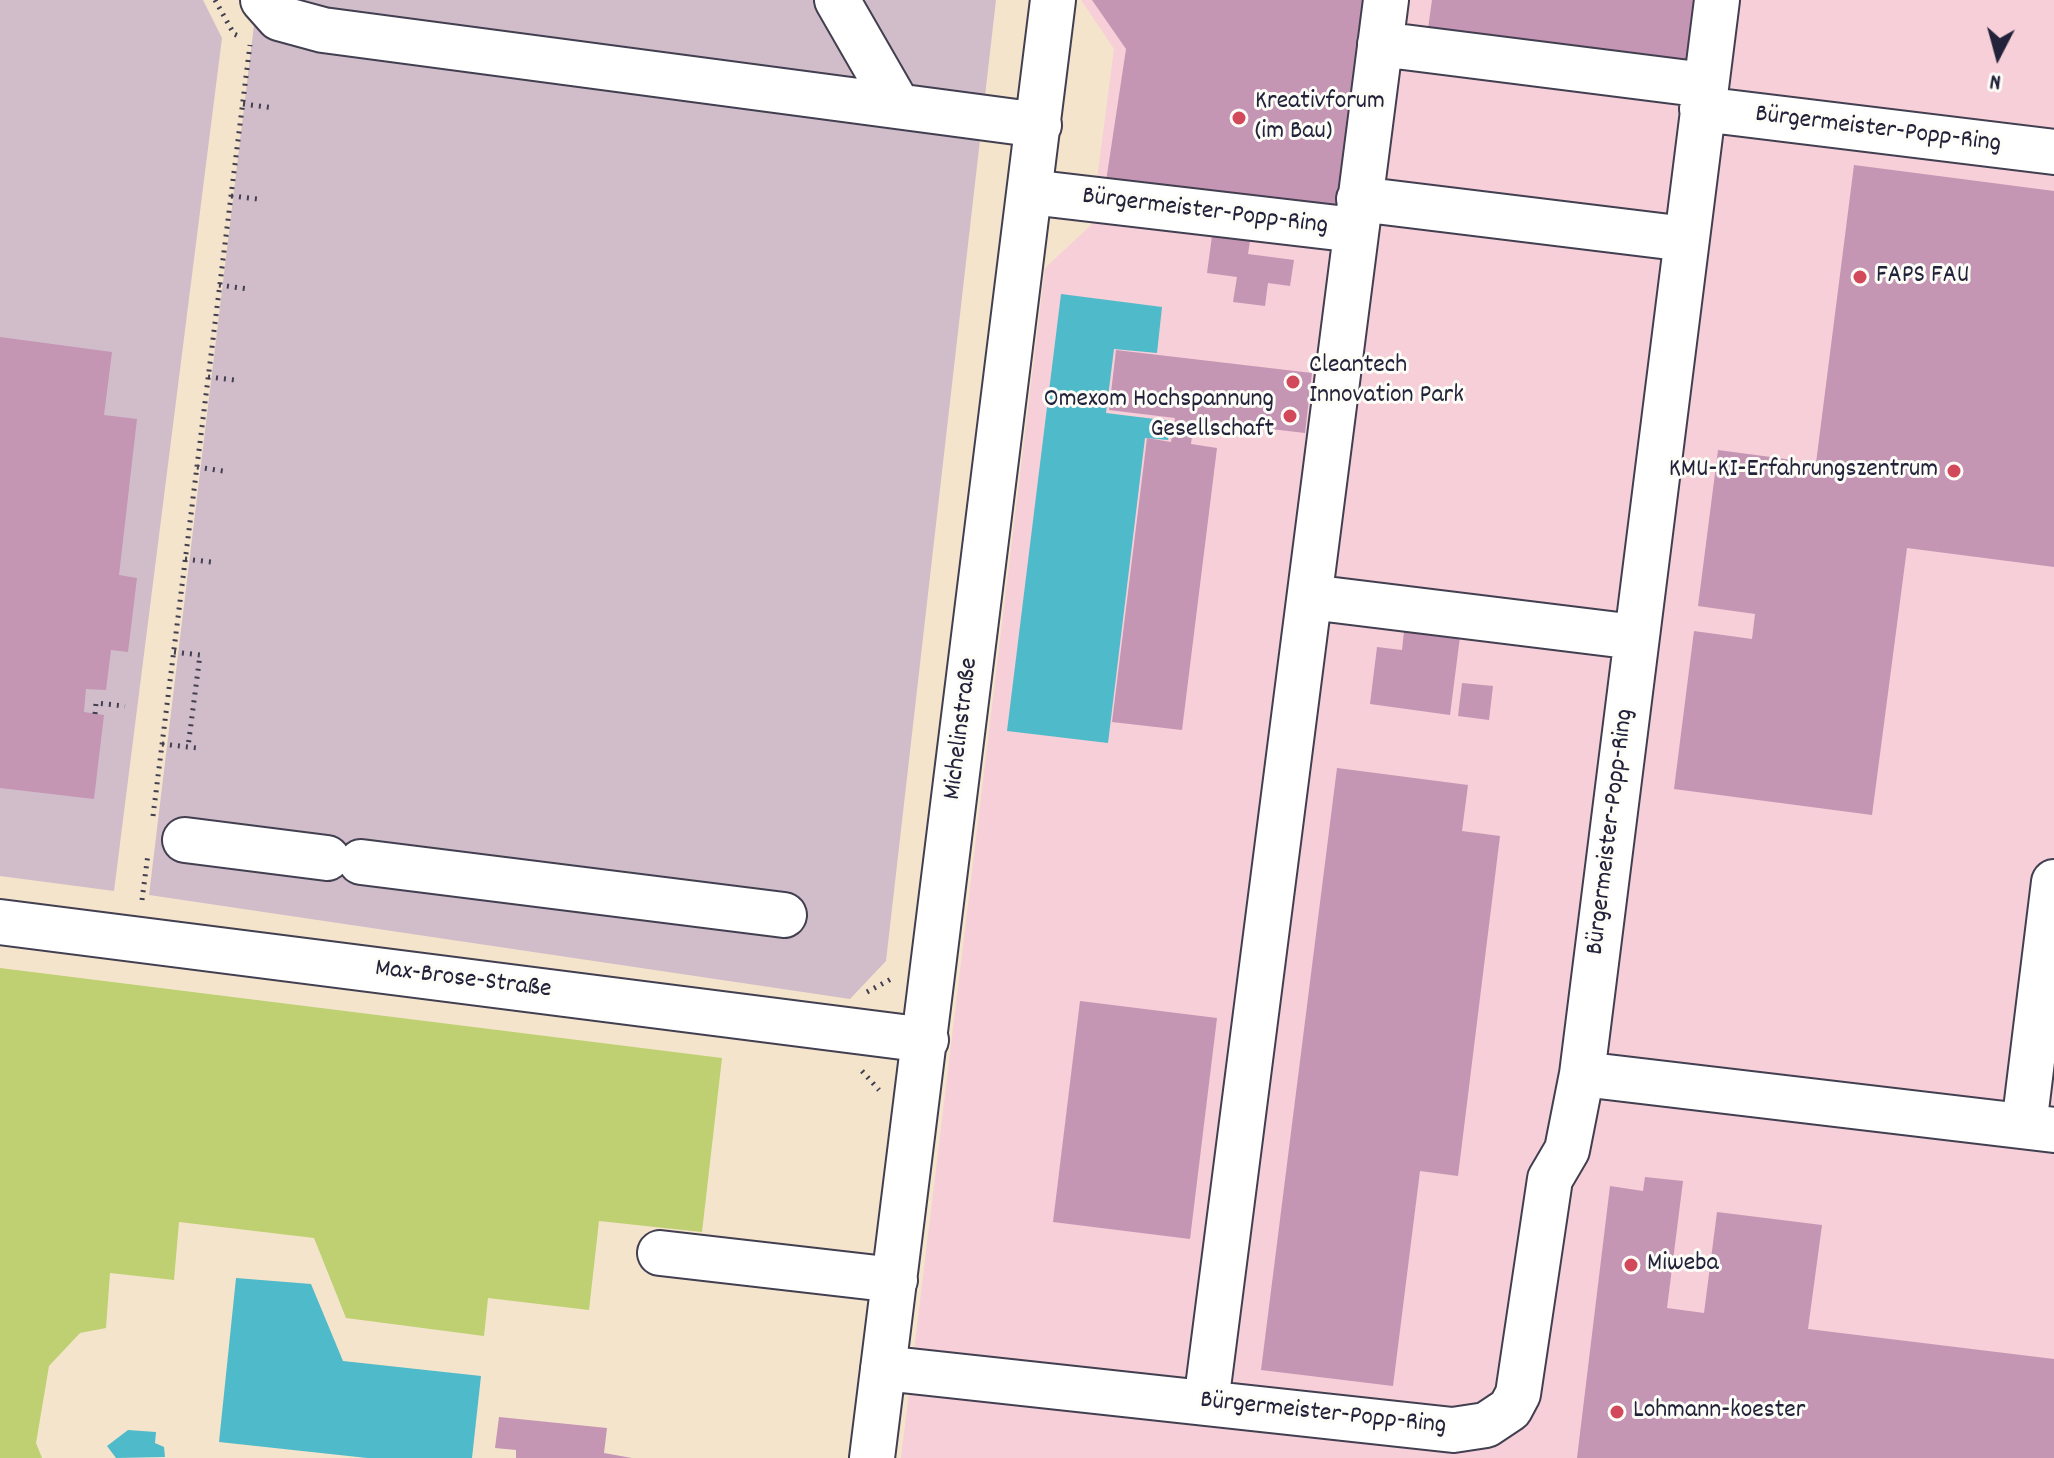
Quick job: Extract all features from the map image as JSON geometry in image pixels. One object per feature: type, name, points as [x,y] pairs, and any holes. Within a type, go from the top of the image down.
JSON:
[{"type":"street","points":[[837,0],[898,106]]},
{"type":"street","name":"Michelinstraße","points":[[872,1458],[1053,0]]},
{"type":"street","points":[[1386,0],[1357,215],[1686,239]]},
{"type":"street","name":"Bürgermeister-Popp-Ring","points":[[883,1368],[1206,1403],[1427,1442],[1453,1430],[1486,1425],[1510,1409],[1518,1394],[1550,1179],[1567,1150],[1582,1074],[1717,0]]},
{"type":"street","points":[[257,20],[279,18],[323,30],[1039,125]]},
{"type":"street","points":[[1380,44],[1704,97]]},
{"type":"street","name":"Bürgermeister-Popp-Ring","points":[[1704,97],[2054,152]]},
{"type":"street","name":"Bürgermeister-Popp-Ring","points":[[1030,192],[1357,215],[1206,1403]]},
{"type":"street","points":[[1310,597],[1635,637]]},
{"type":"street","points":[[162,837],[784,915]]},
{"type":"street","points":[[1582,1074],[2039,1128],[2054,882]]},
{"type":"street","name":"Max-Brose-Straße","points":[[0,922],[926,1040]]},
{"type":"street","points":[[660,1253],[895,1280]]},
{"type":"path","points":[[142,900],[162,837],[162,744],[219,285],[257,20]]},
{"type":"path","points":[[243,104],[274,108]]},
{"type":"path","points":[[231,196],[258,199]]},
{"type":"path","points":[[219,285],[248,289]]},
{"type":"path","points":[[208,377],[235,380]]},
{"type":"path","points":[[197,467],[223,471]]},
{"type":"path","points":[[185,559],[211,562]]},
{"type":"path","points":[[173,652],[200,655],[188,747]]},
{"type":"path","points":[[95,714],[96,703],[125,706]]},
{"type":"path","points":[[162,744],[197,748]]},
{"type":"shaded area","points":[[0,0],[203,0],[222,38],[114,891],[0,876]]},
{"type":"shaded area","points":[[257,0],[996,0],[886,961],[850,999],[149,895]]},
{"type":"shaded area","name":"Cleantech Innovation Park","points":[[1081,0],[2054,0],[2054,1458],[901,1458],[1045,268],[1091,225],[1114,49]]},
{"type":"green space","points":[[0,968],[722,1058],[702,1232],[599,1221],[589,1310],[488,1298],[484,1336],[346,1318],[314,1238],[179,1222],[174,1280],[110,1273],[106,1328],[80,1333],[49,1366],[36,1443],[42,1458],[0,1458]]},
{"type":"water","points":[[1061,294],[1162,307],[1157,353],[1114,349],[1106,413],[1171,421],[1168,440],[1145,438],[1108,743],[1007,731]]},
{"type":"water","points":[[236,1278],[311,1284],[343,1361],[481,1376],[472,1458],[367,1458],[219,1442]]},
{"type":"water","points":[[128,1430],[156,1432],[155,1443],[164,1447],[165,1457],[116,1458],[107,1446]]},
{"type":"building","name":"Kreativforum (im Bau)","points":[[1092,0],[1379,0],[1349,222],[1105,188],[1126,49]]},
{"type":"building","points":[[1432,0],[1694,0],[1685,68],[1427,36]]},
{"type":"building","points":[[1854,165],[2054,191],[2054,567],[1907,548],[1872,815],[1674,789],[1694,631],[1752,639],[1755,614],[1698,606],[1718,450],[1816,463]]},
{"type":"building","points":[[1212,236],[1250,241],[1248,254],[1294,260],[1290,286],[1268,283],[1265,306],[1233,302],[1237,277],[1207,273]]},
{"type":"building","points":[[0,337],[112,352],[104,415],[137,419],[119,575],[137,578],[128,652],[111,650],[106,690],[86,689],[84,712],[104,715],[94,799],[0,788]]},
{"type":"building","points":[[1116,350],[1312,373],[1305,433],[1194,420],[1191,444],[1217,448],[1182,730],[1112,722],[1147,438],[1171,442],[1175,418],[1109,410]]},
{"type":"building","points":[[1405,622],[1461,629],[1450,715],[1370,704],[1377,647],[1402,650]]},
{"type":"building","points":[[1462,683],[1493,686],[1489,720],[1458,716]]},
{"type":"building","points":[[1337,768],[1468,785],[1462,831],[1500,836],[1458,1176],[1420,1171],[1393,1386],[1261,1370]]},
{"type":"building","points":[[1080,1001],[1217,1018],[1190,1239],[1053,1222]]},
{"type":"building","points":[[1645,1177],[1683,1181],[1667,1308],[1704,1313],[1717,1212],[1822,1225],[1808,1329],[2054,1359],[2054,1458],[1577,1458],[1610,1186],[1643,1191]]},
{"type":"building","points":[[499,1417],[607,1428],[604,1453],[632,1458],[516,1458],[516,1450],[495,1448]]},
{"type":"place","name":"Kreativforum (im Bau)","points":[[1239,118]]},
{"type":"place","name":"FAPS FAU","points":[[1860,277]]},
{"type":"place","name":"Cleantech Innovation Park","points":[[1293,382]]},
{"type":"place","name":"Omexom Hochspannung Gesellschaft","points":[[1290,416]]},
{"type":"place","name":"KMU-KI-Erfahrungszentrum","points":[[1954,471]]},
{"type":"place","name":"Miweba","points":[[1631,1265]]},
{"type":"place","name":"Lohmann-koester","points":[[1617,1412]]}]
